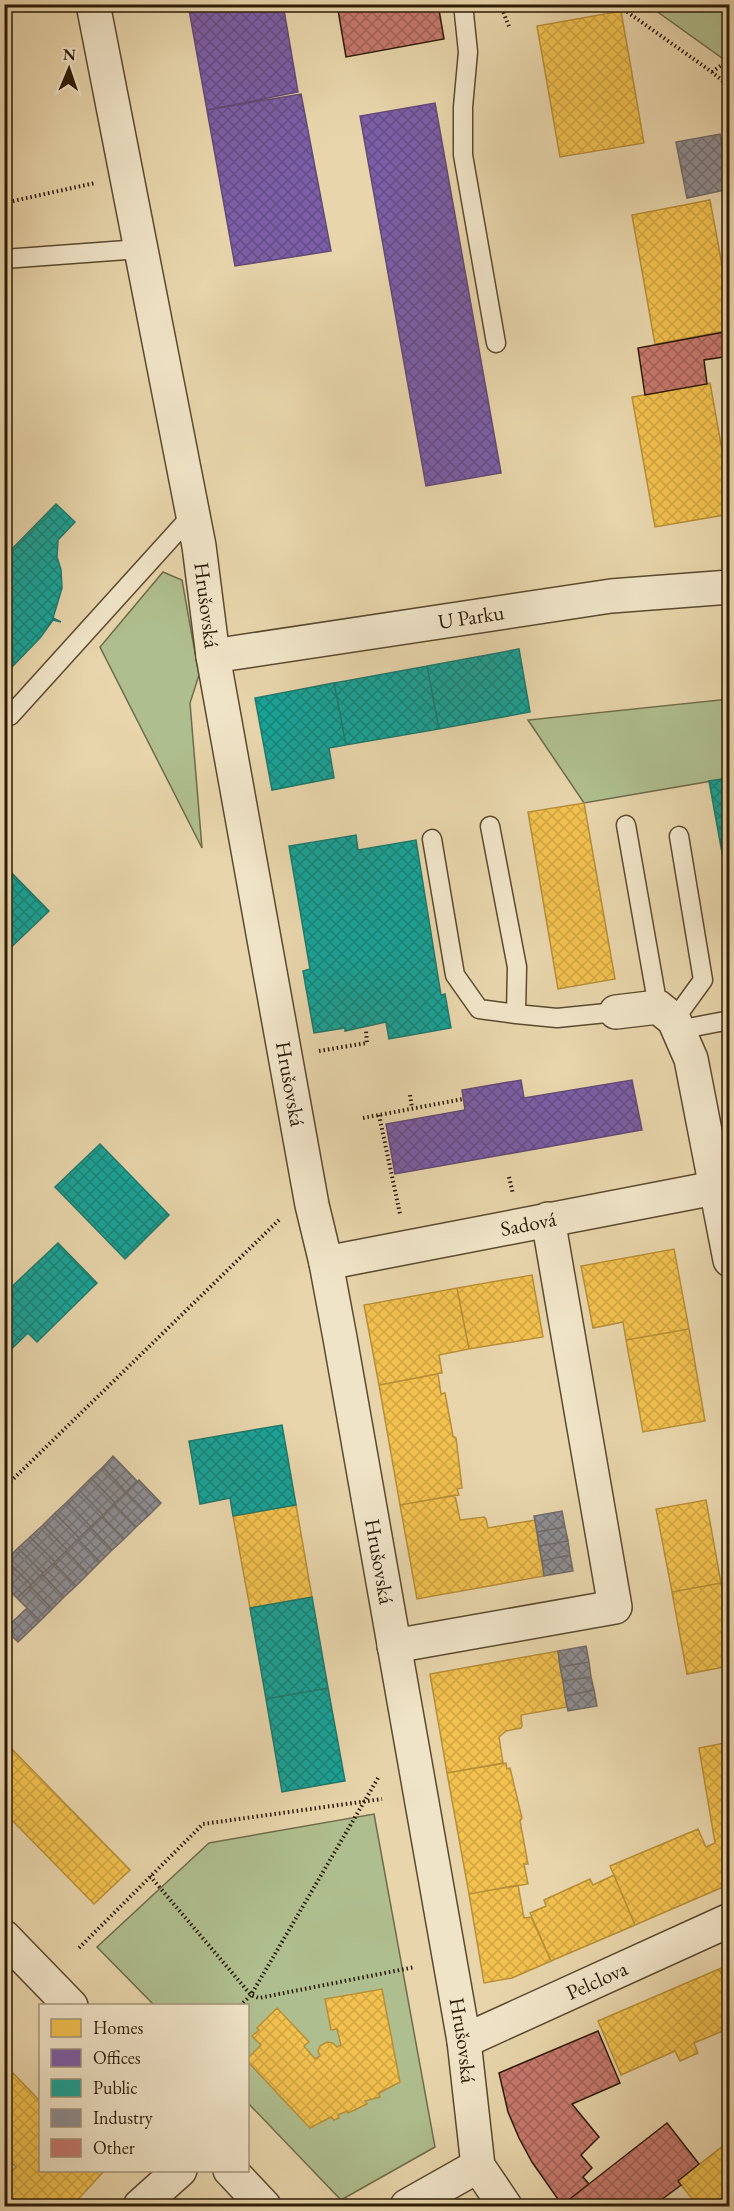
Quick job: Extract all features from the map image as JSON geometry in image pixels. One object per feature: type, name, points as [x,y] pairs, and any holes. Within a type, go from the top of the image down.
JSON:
[{"type":"street","name":"Hrušovská","points":[[93,4],[192,515],[213,656],[312,1205],[326,1263],[464,2041],[478,2166]]},
{"type":"street","name":"U Parku","points":[[213,656],[611,596],[729,587]]},
{"type":"street","points":[[616,1012],[670,1019],[691,1059],[723,1185],[729,1260]]},
{"type":"street","name":"Sadová","points":[[326,1263],[723,1185]]},
{"type":"street","points":[[394,1646],[615,1607],[548,1219]]},
{"type":"street","name":"Pelclova","points":[[464,2041],[729,1920]]},
{"type":"street","points":[[4,1937],[69,2004]]},
{"type":"street","points":[[406,2206],[478,2166],[506,2206]]},
{"type":"street","points":[[140,2206],[178,2172]]},
{"type":"street","points":[[232,2172],[264,2206]]},
{"type":"lane","points":[[463,4],[468,52],[463,107],[464,155],[496,343]]},
{"type":"lane","points":[[4,259],[140,249]]},
{"type":"lane","points":[[4,711],[10,716],[192,515]]},
{"type":"lane","points":[[626,825],[670,1019]]},
{"type":"lane","points":[[490,826],[517,967],[516,1014]]},
{"type":"lane","points":[[670,1019],[703,980],[679,836]]},
{"type":"lane","points":[[432,839],[455,975],[479,1009],[557,1018],[616,1012]]},
{"type":"lane","points":[[670,1019],[729,1020]]},
{"type":"path","points":[[500,4],[510,29]]},
{"type":"path","points":[[616,4],[712,72],[729,87]]},
{"type":"path","points":[[712,72],[729,59]]},
{"type":"path","points":[[4,203],[126,176]]},
{"type":"path","points":[[314,1052],[367,1043],[366,1031]]},
{"type":"path","points":[[410,1095],[412,1108]]},
{"type":"path","points":[[363,1118],[463,1099]]},
{"type":"path","points":[[380,1115],[400,1215]]},
{"type":"path","points":[[509,1177],[512,1191]]},
{"type":"path","points":[[4,1488],[288,1212],[312,1205]]},
{"type":"path","points":[[242,2004],[251,1995],[378,1778]]},
{"type":"path","points":[[79,1948],[203,1824],[382,1799]]},
{"type":"path","points":[[150,1876],[251,1995],[259,1998],[415,1967]]},
{"type":"green space","points":[[648,5],[729,5],[729,63]]},
{"type":"green space","points":[[163,572],[182,580],[199,675],[190,703],[202,848],[100,647]]},
{"type":"green space","points":[[729,699],[729,778],[584,803],[528,720]]},
{"type":"green space","points":[[374,1814],[435,2147],[341,2200],[249,2104],[249,2004],[153,2004],[97,1947],[209,1843]]},
{"type":"building: Homes","points":[[621,11],[644,143],[560,157],[537,26]]},
{"type":"building: Homes","points":[[710,200],[730,308],[730,330],[655,344],[632,215]]},
{"type":"building: Homes","points":[[710,383],[730,494],[730,514],[655,527],[632,397]]},
{"type":"building: Homes","points":[[725,627],[730,627],[730,690],[726,690]]},
{"type":"building: Homes","points":[[584,803],[615,979],[558,989],[528,812]]},
{"type":"building: Homes","points":[[674,1249],[689,1329],[626,1340],[623,1322],[593,1328],[581,1266]]},
{"type":"building: Homes","points":[[532,1275],[543,1337],[469,1349],[457,1288]]},
{"type":"building: Homes","points":[[457,1288],[469,1349],[439,1355],[442,1373],[379,1385],[364,1305]]},
{"type":"building: Homes","points":[[689,1329],[705,1421],[643,1432],[626,1340]]},
{"type":"building: Homes","points":[[438,1374],[441,1394],[445,1393],[453,1436],[456,1438],[462,1488],[457,1489],[459,1495],[400,1505],[379,1385]]},
{"type":"building: Homes","points":[[455,1495],[460,1520],[484,1517],[488,1528],[535,1520],[544,1576],[417,1599],[400,1505]]},
{"type":"building: Homes","points":[[706,1500],[721,1583],[672,1592],[656,1509]]},
{"type":"building: Homes","points":[[296,1505],[312,1597],[250,1608],[233,1516]]},
{"type":"building: Homes","points":[[721,1583],[730,1630],[730,1666],[687,1674],[672,1592]]},
{"type":"building: Homes","points":[[558,1651],[567,1707],[521,1715],[521,1728],[506,1731],[499,1737],[503,1763],[447,1773],[430,1674]]},
{"type":"building: Homes","points":[[4,1741],[130,1870],[94,1904],[4,1812]]},
{"type":"building: Homes","points":[[730,1742],[730,1880],[722,1884],[723,1887],[635,1925],[610,1866],[698,1829],[706,1847],[715,1843],[699,1748]]},
{"type":"building: Homes","points":[[506,1763],[507,1769],[510,1768],[522,1818],[520,1821],[528,1864],[524,1864],[528,1884],[469,1894],[447,1773]]},
{"type":"building: Homes","points":[[614,1875],[635,1925],[551,1961],[530,1913],[546,1906],[544,1900],[590,1879],[593,1885]]},
{"type":"building: Homes","points":[[518,1885],[524,1918],[531,1917],[551,1961],[512,1978],[484,1983],[469,1894]]},
{"type":"building: Homes","points":[[730,1964],[730,1993],[719,1969]]},
{"type":"building: Homes","points":[[719,1969],[730,1993],[730,2028],[694,2043],[698,2053],[680,2061],[675,2051],[621,2075],[598,2021]]},
{"type":"building: Homes","points":[[382,1989],[400,2082],[379,2093],[380,2097],[365,2101],[367,2104],[338,2115],[339,2118],[334,2120],[331,2117],[310,2128],[249,2063],[249,2057],[261,2045],[252,2036],[277,2008],[309,2042],[304,2046],[315,2059],[320,2056],[318,2051],[320,2046],[327,2042],[337,2047],[341,2045],[337,2029],[331,2030],[325,1999]]},
{"type":"building: Homes","points":[[13,2073],[39,2100],[39,2172],[103,2172],[72,2206],[4,2206],[4,2178],[16,2167],[4,2155],[4,2082]]},
{"type":"building: Homes","points":[[724,2145],[730,2152],[730,2206],[698,2206],[678,2181]]},
{"type":"building: Offices","points":[[188,4],[283,4],[298,92],[207,110]]},
{"type":"building: Offices","points":[[301,94],[331,251],[235,266],[207,110]]},
{"type":"building: Offices","points":[[435,103],[501,473],[426,486],[360,116]]},
{"type":"building: Offices","points":[[521,1080],[524,1098],[632,1080],[642,1130],[395,1174],[386,1124],[465,1110],[462,1090]]},
{"type":"building: Public","points":[[56,504],[75,522],[58,540],[57,557],[61,570],[62,588],[53,618],[61,622],[53,620],[40,638],[8,671],[4,665],[4,557]]},
{"type":"building: Public","points":[[519,649],[530,712],[439,729],[427,666]]},
{"type":"building: Public","points":[[427,666],[439,729],[346,745],[334,683]]},
{"type":"building: Public","points":[[334,683],[346,745],[329,748],[334,778],[272,790],[255,698]]},
{"type":"building: Public","points":[[730,778],[730,868],[725,869],[709,781]]},
{"type":"building: Public","points":[[356,835],[358,850],[416,840],[441,995],[445,994],[451,1028],[389,1039],[386,1022],[345,1031],[345,1028],[314,1033],[303,971],[310,969],[289,846]]},
{"type":"building: Public","points":[[4,865],[49,911],[4,954]]},
{"type":"building: Public","points":[[730,868],[730,897],[725,869]]},
{"type":"building: Public","points":[[100,1144],[169,1215],[125,1259],[55,1187]]},
{"type":"building: Public","points":[[58,1243],[97,1283],[37,1342],[28,1333],[4,1356],[4,1294]]},
{"type":"building: Public","points":[[282,1425],[296,1505],[233,1516],[230,1498],[200,1504],[189,1441]]},
{"type":"building: Public","points":[[312,1597],[328,1688],[266,1699],[250,1608]]},
{"type":"building: Public","points":[[328,1688],[345,1781],[282,1792],[266,1699]]},
{"type":"building: Industry","points":[[720,134],[730,189],[687,198],[676,142]]},
{"type":"building: Industry","points":[[113,1456],[137,1481],[126,1492],[103,1467]]},
{"type":"building: Industry","points":[[103,1467],[126,1492],[115,1503],[91,1478]]},
{"type":"building: Industry","points":[[91,1478],[115,1503],[103,1515],[79,1490]]},
{"type":"building: Industry","points":[[139,1480],[161,1503],[149,1515],[126,1492]]},
{"type":"building: Industry","points":[[79,1490],[103,1515],[91,1527],[67,1502]]},
{"type":"building: Industry","points":[[126,1492],[149,1515],[136,1527],[114,1504]]},
{"type":"building: Industry","points":[[67,1502],[91,1527],[79,1538],[55,1513]]},
{"type":"building: Industry","points":[[114,1504],[136,1527],[124,1539],[102,1516]]},
{"type":"building: Industry","points":[[562,1511],[565,1527],[537,1532],[534,1516]]},
{"type":"building: Industry","points":[[55,1513],[79,1538],[67,1550],[43,1525]]},
{"type":"building: Industry","points":[[102,1516],[124,1539],[112,1550],[90,1527]]},
{"type":"building: Industry","points":[[43,1525],[67,1550],[55,1562],[30,1537]]},
{"type":"building: Industry","points":[[90,1527],[112,1550],[100,1562],[78,1539]]},
{"type":"building: Industry","points":[[565,1527],[568,1541],[539,1546],[537,1532]]},
{"type":"building: Industry","points":[[30,1537],[55,1562],[43,1573],[18,1548]]},
{"type":"building: Industry","points":[[78,1539],[100,1562],[88,1574],[66,1551]]},
{"type":"building: Industry","points":[[568,1541],[570,1555],[542,1561],[539,1546]]},
{"type":"building: Industry","points":[[18,1548],[43,1573],[31,1585],[6,1560]]},
{"type":"building: Industry","points":[[66,1551],[88,1574],[76,1586],[54,1563]]},
{"type":"building: Industry","points":[[570,1555],[573,1571],[544,1576],[542,1561]]},
{"type":"building: Industry","points":[[6,1560],[31,1585],[17,1598],[4,1585],[4,1562]]},
{"type":"building: Industry","points":[[54,1563],[76,1586],[64,1597],[42,1574]]},
{"type":"building: Industry","points":[[42,1574],[64,1597],[52,1609],[30,1586]]},
{"type":"building: Industry","points":[[30,1586],[52,1609],[40,1621],[17,1598]]},
{"type":"building: Industry","points":[[27,1608],[40,1621],[18,1642],[5,1629]]},
{"type":"building: Industry","points":[[586,1646],[589,1662],[560,1667],[558,1651]]},
{"type":"building: Industry","points":[[589,1662],[591,1677],[563,1681],[560,1667]]},
{"type":"building: Industry","points":[[591,1677],[594,1690],[565,1696],[563,1681]]},
{"type":"building: Industry","points":[[594,1690],[597,1706],[568,1711],[565,1696]]},
{"type":"building: Other","points":[[337,4],[438,4],[444,39],[346,57]]},
{"type":"building: Other","points":[[730,331],[730,356],[704,360],[707,384],[645,395],[638,348]]},
{"type":"building: Other","points":[[598,2031],[620,2083],[572,2104],[599,2137],[581,2155],[592,2168],[583,2177],[589,2184],[562,2205],[532,2162],[519,2138],[508,2112],[499,2073]]},
{"type":"building: Other","points":[[667,2123],[699,2164],[678,2181],[681,2185],[653,2206],[562,2205]]}]
